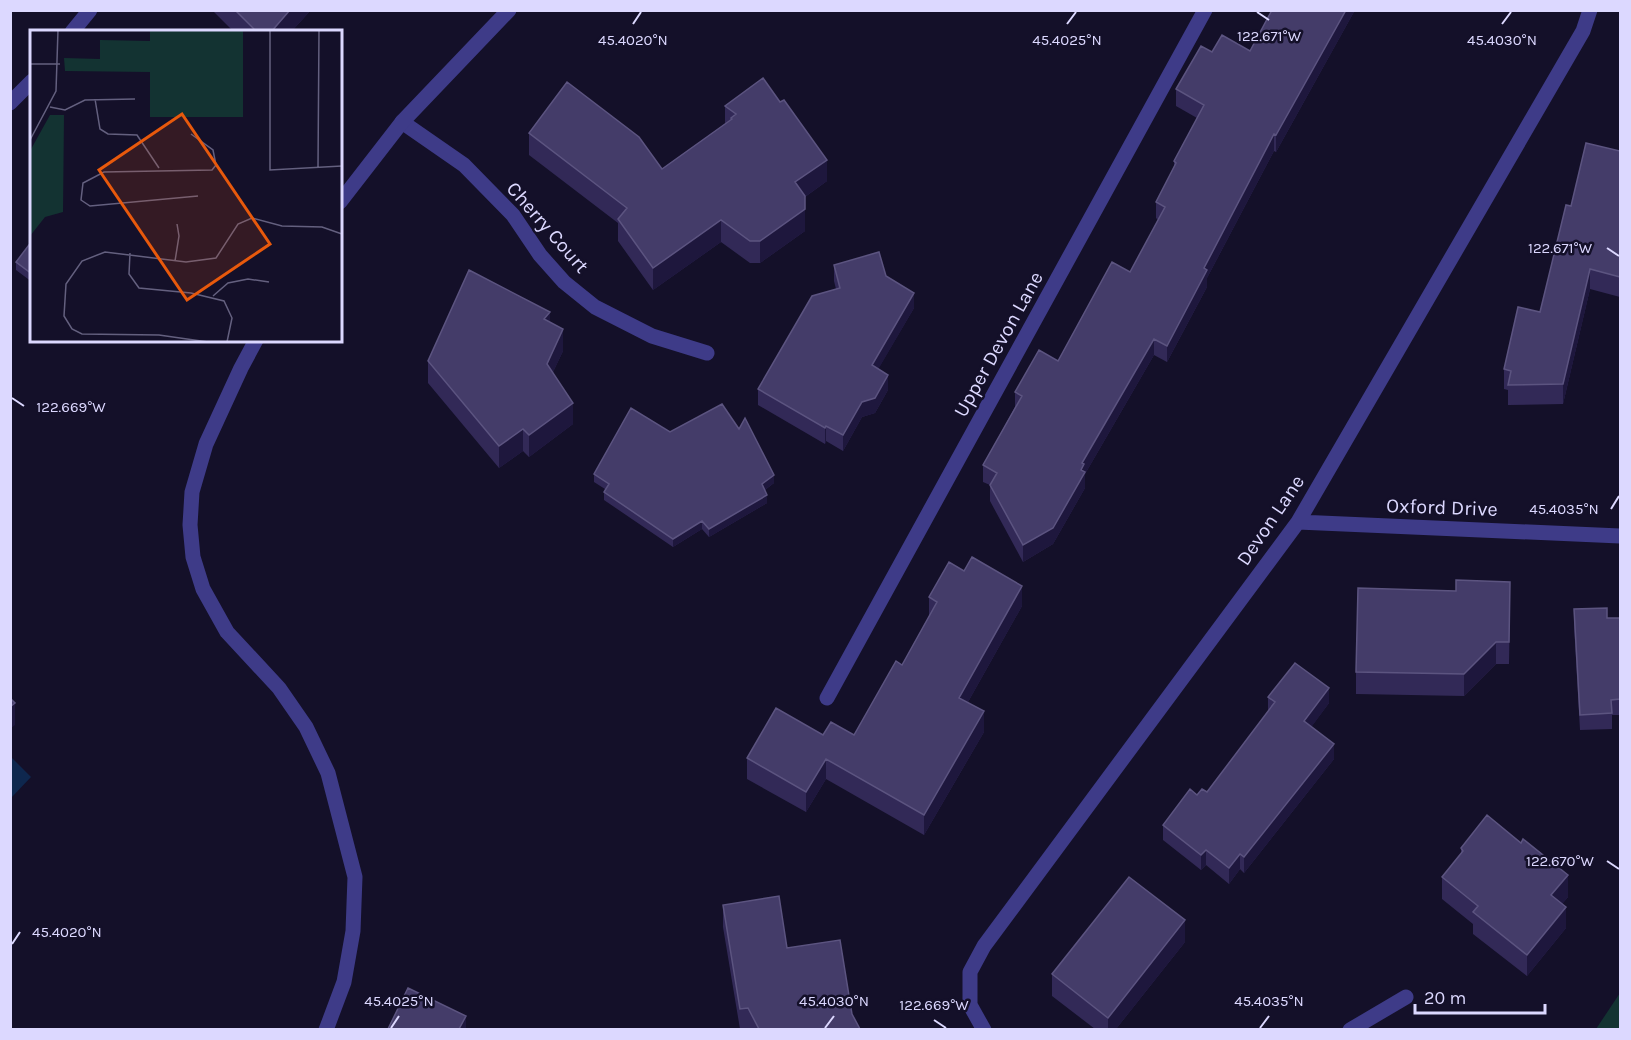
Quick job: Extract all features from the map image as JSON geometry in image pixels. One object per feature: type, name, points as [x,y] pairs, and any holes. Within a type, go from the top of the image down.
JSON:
[{"type":"street","points":[[74,30],[90,10]]},
{"type":"street","points":[[342,199],[402,122],[509,10]]},
{"type":"street","name":"Upper Devon Lane","points":[[827,698],[1205,10]]},
{"type":"street","name":"Devon Lane","points":[[984,1029],[970,1005],[970,972],[984,946],[1298,522],[1583,31],[1590,10]]},
{"type":"street","points":[[10,103],[30,83]]},
{"type":"street","name":"Cherry Court","points":[[402,122],[464,165],[513,215],[540,255],[564,282],[595,308],[652,336],[707,352]]},
{"type":"street","points":[[255,342],[206,444],[192,492],[190,525],[193,557],[203,589],[227,632],[279,688],[306,727],[328,773],[355,877],[353,931],[344,982],[326,1029]]},
{"type":"street","name":"Oxford Drive","points":[[1298,522],[1620,536]]},
{"type":"street","points":[[1350,1029],[1406,997]]},
{"type":"green space","points":[[1620,993],[1620,1029],[1596,1029]]},
{"type":"water","points":[[11,757],[31,777],[10,798]]},
{"type":"building","points":[[235,10],[290,10],[273,30],[255,30]]},
{"type":"building","points":[[1272,10],[1346,10],[1276,135],[1274,134],[1204,268],[1207,270],[1167,346],[1154,339],[1082,463],[1084,464],[1081,470],[1085,472],[1053,528],[1023,545],[990,485],[997,473],[983,465],[1022,396],[1015,392],[1039,350],[1058,361],[1112,262],[1130,272],[1165,207],[1156,202],[1176,163],[1174,161],[1204,105],[1176,89],[1201,46],[1212,52],[1222,35],[1250,51]]},
{"type":"building","points":[[763,78],[780,102],[784,100],[827,160],[795,182],[805,196],[805,209],[760,241],[750,241],[721,220],[653,268],[618,219],[627,208],[529,133],[567,82],[639,137],[662,169],[732,119],[736,114],[725,106]]},
{"type":"building","points":[[1586,143],[1620,151],[1620,277],[1590,269],[1563,384],[1508,385],[1511,371],[1504,369],[1518,307],[1540,312],[1566,205],[1571,206]]},
{"type":"building","points":[[30,244],[30,272],[16,262]]},
{"type":"building","points":[[879,252],[886,276],[914,293],[872,365],[888,375],[875,398],[862,402],[843,435],[826,426],[825,428],[758,389],[812,296],[840,288],[834,265]]},
{"type":"building","points":[[469,270],[550,312],[544,319],[563,329],[547,364],[573,403],[529,435],[523,429],[499,446],[428,361]]},
{"type":"building","points":[[722,404],[739,429],[745,418],[774,475],[762,484],[767,495],[709,529],[702,521],[673,539],[604,492],[609,484],[594,474],[631,408],[670,432]]},
{"type":"building","points":[[972,557],[1022,586],[959,698],[984,711],[924,815],[826,759],[806,792],[747,758],[776,708],[823,735],[831,722],[854,735],[896,661],[902,665],[937,602],[929,597],[949,562],[964,571]]},
{"type":"building","points":[[1456,580],[1510,582],[1509,642],[1496,642],[1464,674],[1356,672],[1358,588],[1456,591]]},
{"type":"building","points":[[1607,608],[1607,618],[1620,618],[1620,699],[1611,700],[1612,713],[1580,715],[1574,609]]},
{"type":"building","points":[[1295,663],[1329,688],[1304,721],[1334,744],[1244,857],[1240,854],[1229,868],[1206,850],[1201,855],[1163,825],[1190,789],[1197,795],[1202,789],[1207,792],[1275,702],[1268,697]]},
{"type":"building","points":[[1487,815],[1521,843],[1523,839],[1568,875],[1551,895],[1566,907],[1527,955],[1473,912],[1478,906],[1442,877]]},
{"type":"building","points":[[1129,877],[1185,920],[1108,1018],[1052,974]]},
{"type":"building","points":[[779,896],[787,948],[840,940],[852,1014],[860,1029],[759,1029],[748,1008],[740,1009],[723,905]]},
{"type":"building","points":[[408,988],[466,1016],[459,1029],[388,1029]]}]
